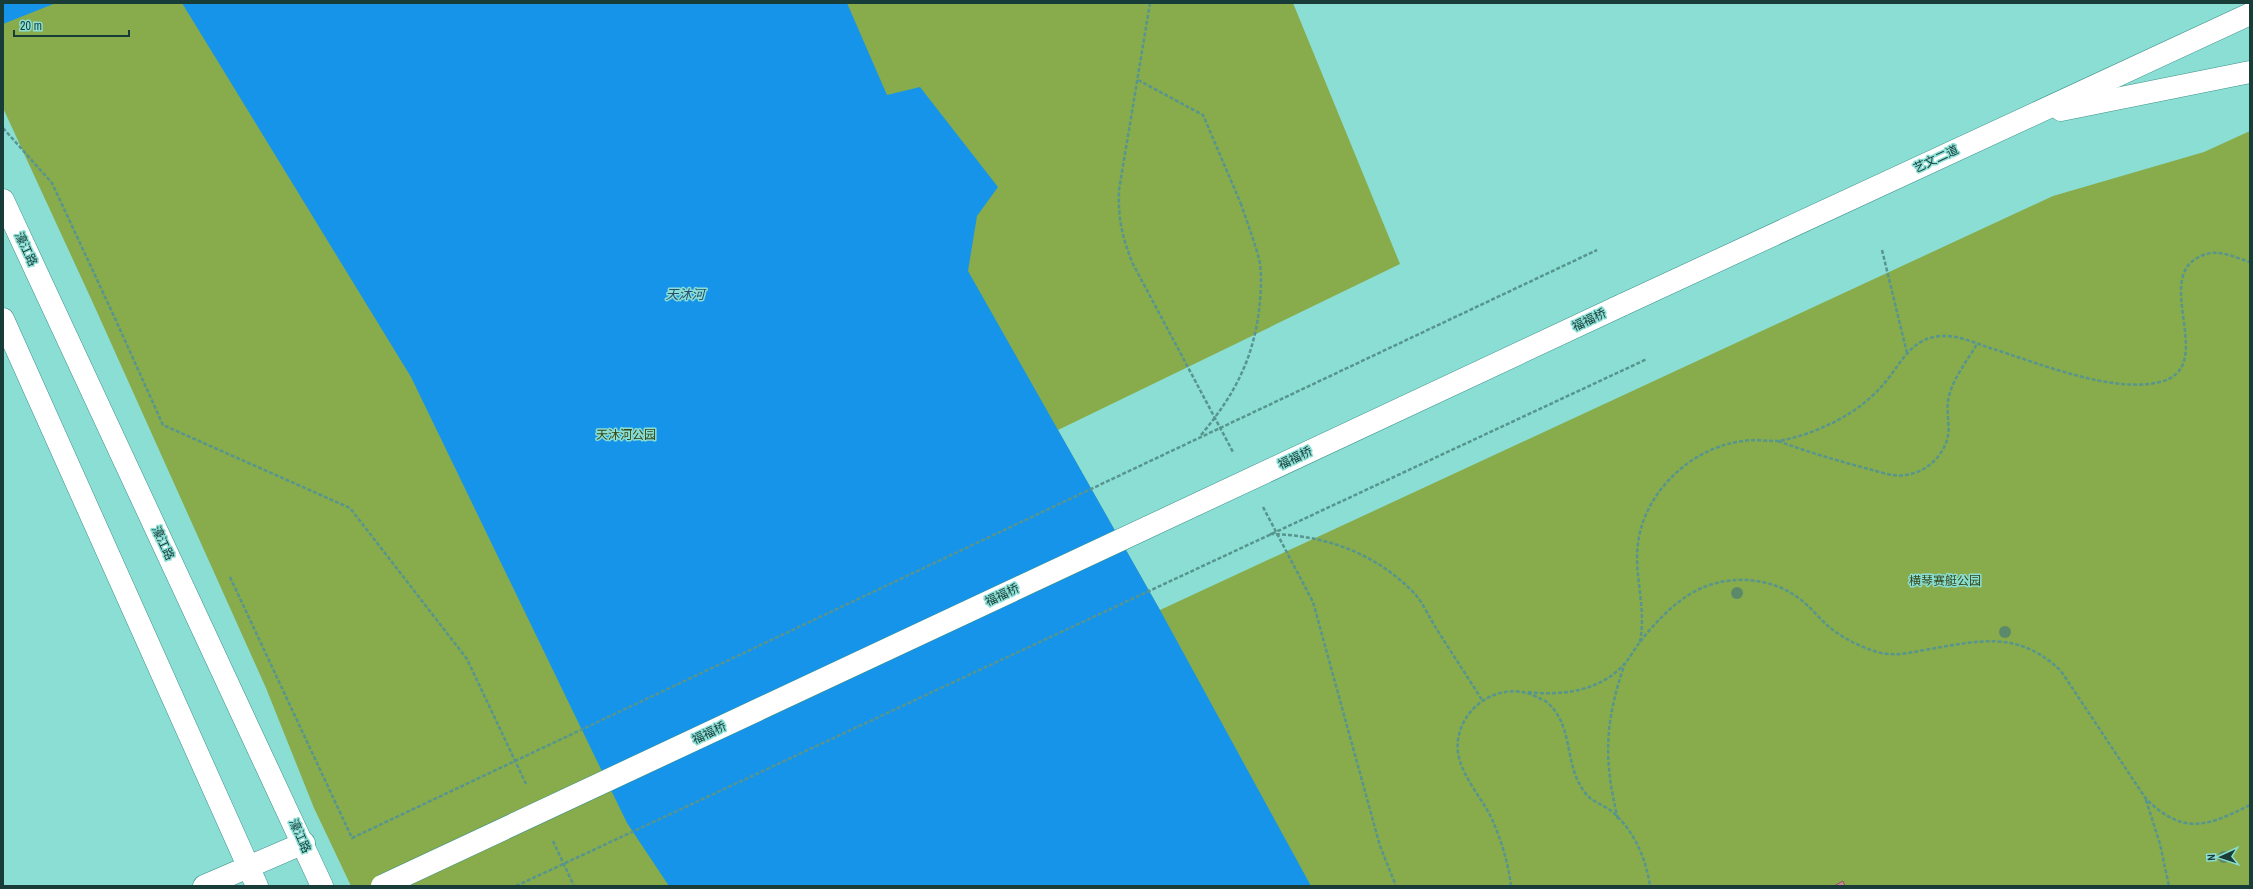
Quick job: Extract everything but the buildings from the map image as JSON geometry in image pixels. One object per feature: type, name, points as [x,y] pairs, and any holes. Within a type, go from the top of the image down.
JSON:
[{"type":"main road","name":"艺文二道","points":[[1622,305],[2250,14]]},
{"type":"main road","points":[[2027,117],[2250,72]]},
{"type":"main road","name":"濠江路","points":[[3,200],[304,843],[322,886]]},
{"type":"main road","name":"福福桥","points":[[382,886],[1622,305]]},
{"type":"main road","points":[[3,319],[252,876]]},
{"type":"main road","points":[[204,886],[252,876],[304,843]]},
{"type":"path","points":[[1150,3],[1118,190],[1118,215],[1123,240],[1133,264],[1236,457]]},
{"type":"path","points":[[1138,80],[1203,115],[1241,204],[1260,260],[1261,292],[1258,324],[1250,355],[1237,385],[1220,412],[1200,437]]},
{"type":"path","points":[[3,128],[52,183],[163,425],[350,508],[468,659],[528,787]]},
{"type":"path","points":[[230,577],[352,838],[1597,250]]},
{"type":"path","points":[[1882,250],[1907,353]]},
{"type":"path","points":[[1640,642],[1643,611],[1636,558],[1639,535],[1647,512],[1659,492],[1676,473],[1696,457],[1719,447],[1744,440],[1778,440],[1823,428],[1846,416],[1868,400],[1882,386],[1912,347],[1926,339],[1941,336],[1956,337],[2042,366],[2077,376],[2120,382],[2160,382],[2171,377],[2180,368],[2185,357],[2186,344],[2181,281],[2185,269],[2194,259],[2206,254],[2219,253],[2250,262]]},
{"type":"path","points":[[1778,440],[1825,458],[1890,474],[1904,476],[1919,472],[1931,464],[1942,453],[1950,426],[1948,407],[1952,389],[1977,344]]},
{"type":"path","points":[[516,886],[1268,534],[1647,359]]},
{"type":"path","points":[[1262,506],[1313,602],[1380,846],[1396,886]]},
{"type":"path","points":[[1268,534],[1296,534],[1349,548],[1374,560],[1396,576],[1416,595],[1482,700]]},
{"type":"path","points":[[1511,886],[1508,867],[1490,816],[1461,765],[1458,740],[1466,718],[1482,700],[1504,691],[1549,695],[1570,692],[1591,686],[1610,677],[1626,663],[1640,642],[1670,609],[1703,587],[1725,581],[1746,580],[1770,584],[1797,597],[1829,626],[1848,640],[1871,650],[1895,656],[1980,641],[1999,640],[2017,643],[2039,653],[2062,671],[2146,799],[2158,810],[2171,819],[2186,824],[2202,824],[2218,821],[2250,805]]},
{"type":"path","points":[[1618,819],[1607,767],[1607,740],[1610,714],[1626,663]]},
{"type":"path","points":[[1528,692],[1550,704],[1564,723],[1573,774],[1588,796],[1611,811],[1633,836],[1647,866],[1650,886]]},
{"type":"path","points":[[2146,799],[2160,844],[2169,886]]},
{"type":"path","points":[[551,836],[574,886]]},
{"type":"green space","name":"天沐河公园","points":[[3,3],[1293,3],[1400,264],[1058,430],[1160,610],[2053,196],[2204,152],[2250,131],[2250,886],[351,886],[314,808],[266,688],[93,303],[3,108]]},
{"type":"water","points":[[3,3],[56,3],[3,24]]},
{"type":"water","name":"天沐河","points":[[182,3],[847,3],[887,95],[920,87],[998,187],[977,216],[968,271],[1160,610],[1311,886],[669,886],[627,823],[411,377]]},
{"type":"park label","name":"横琴赛艇公园","points":[[1945,581]]}]
